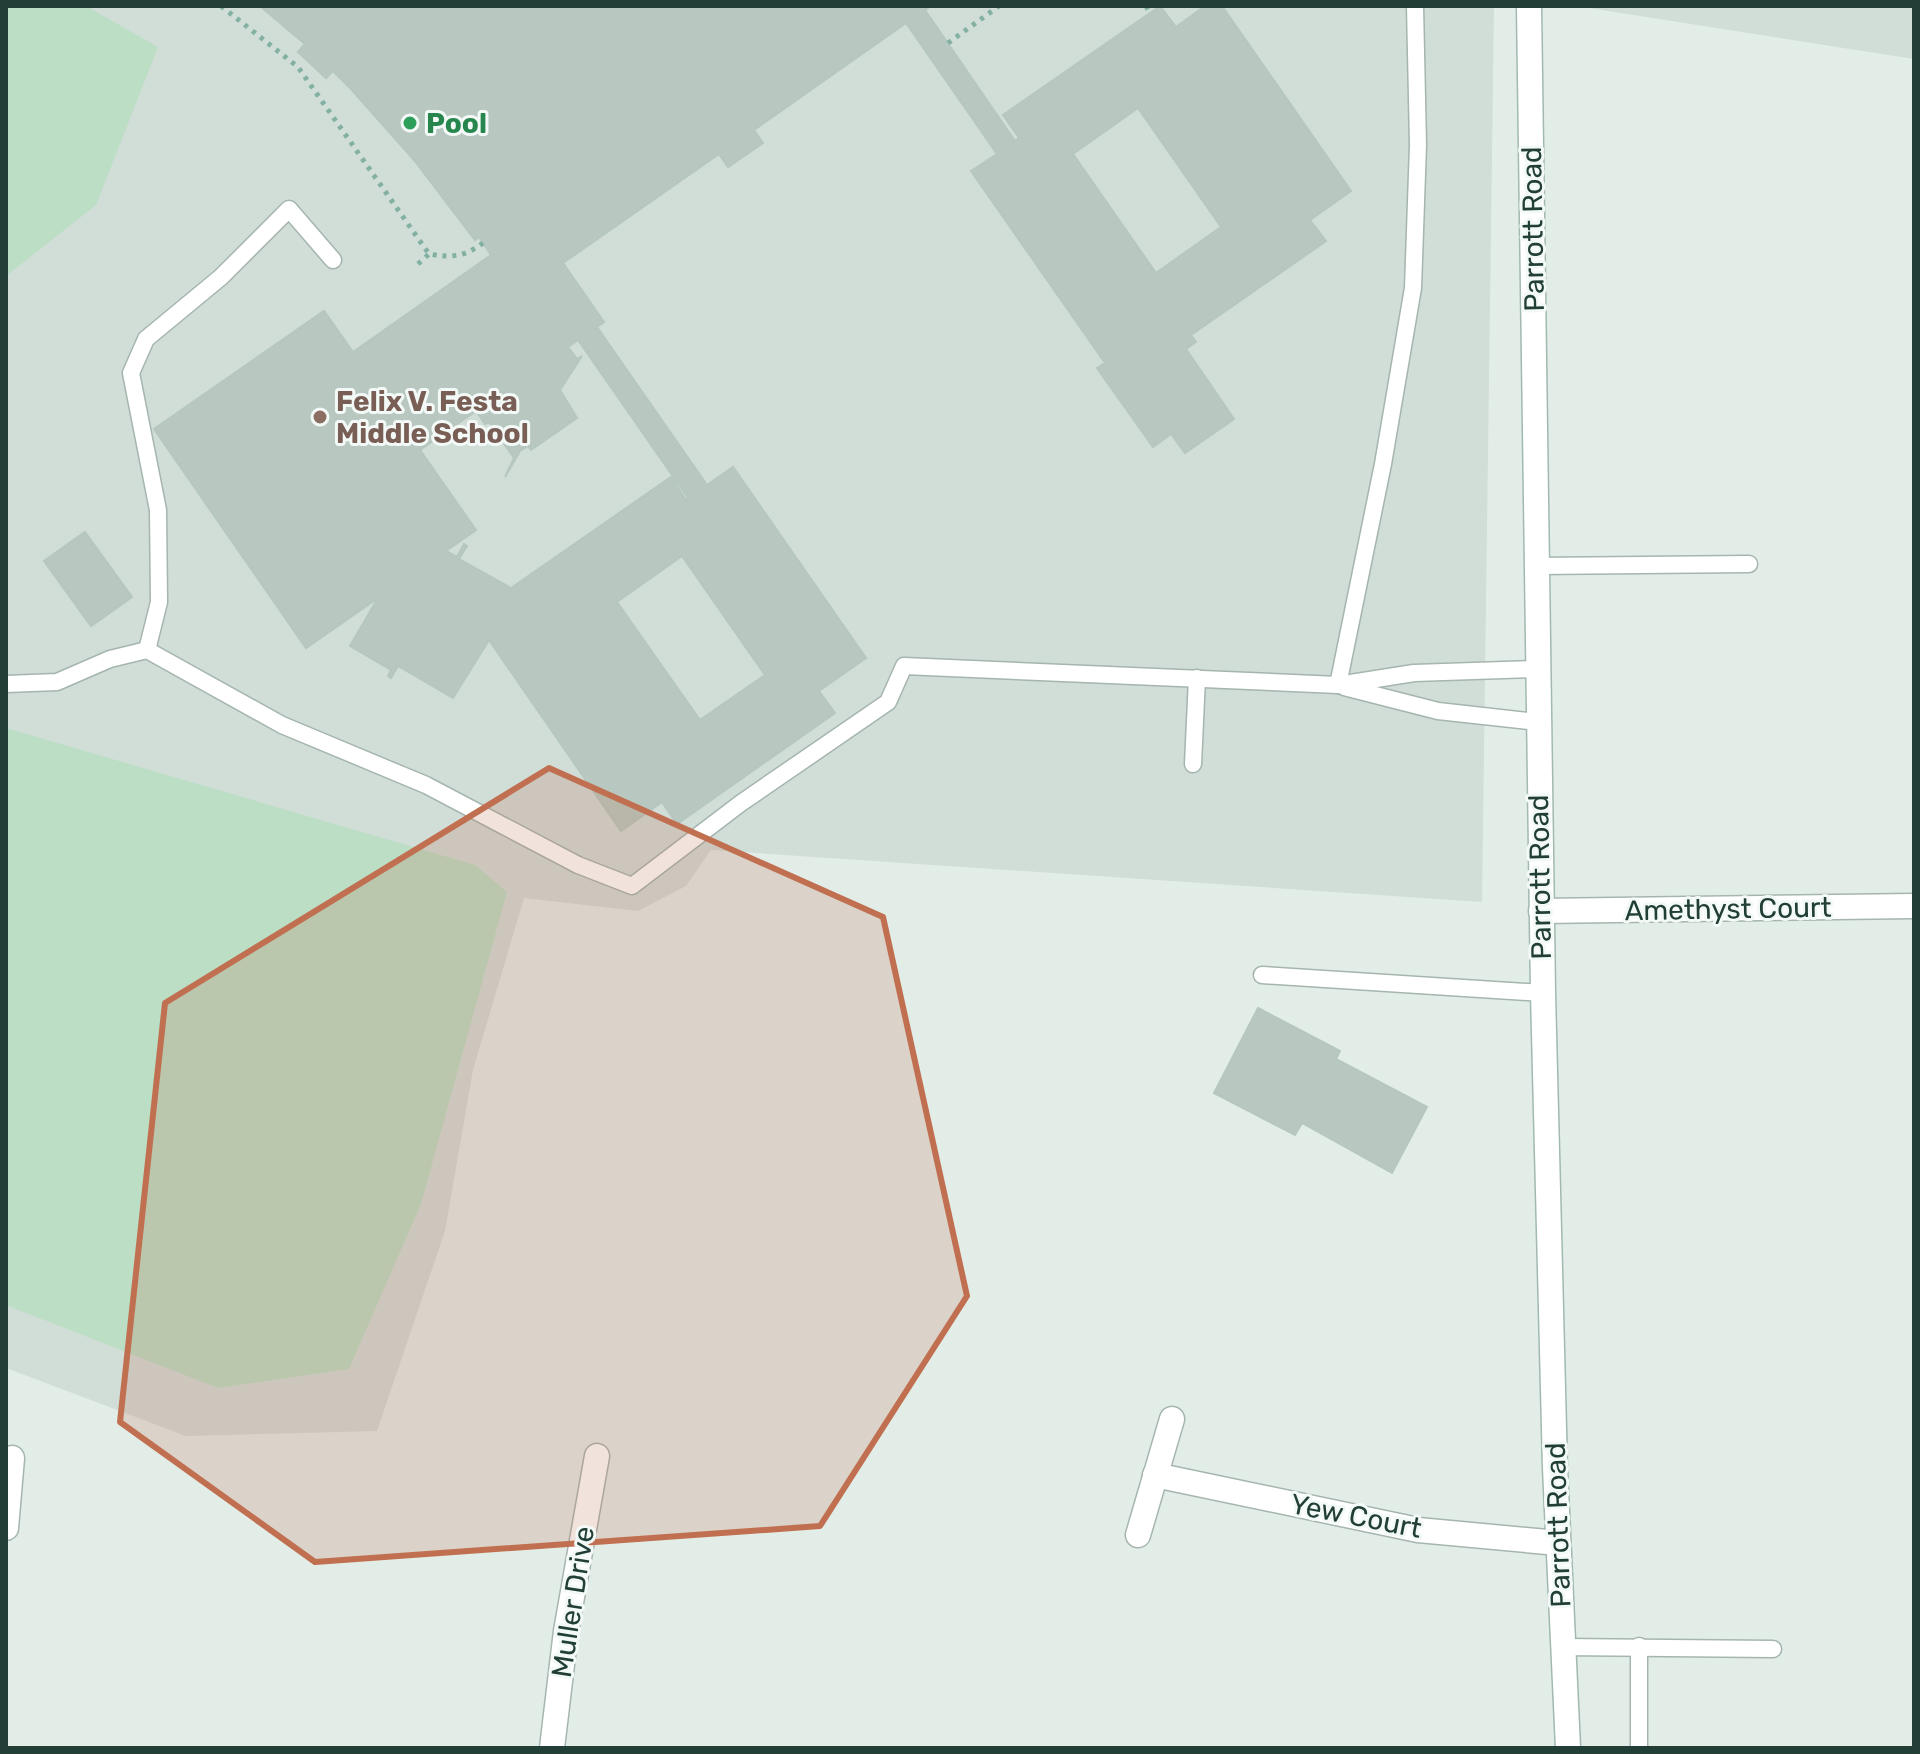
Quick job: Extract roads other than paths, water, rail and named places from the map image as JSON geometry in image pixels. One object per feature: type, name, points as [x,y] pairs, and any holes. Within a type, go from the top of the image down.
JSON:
[{"type":"street","name":"Parrott Road","points":[[1529,6],[1541,911],[1558,1543],[1568,1748]]},
{"type":"street","name":"Amethyst Court","points":[[1541,911],[1914,906]]},
{"type":"street","points":[[1138,1535],[1172,1419]]},
{"type":"street","name":"Muller Drive","points":[[552,1748],[566,1631],[597,1456]]},
{"type":"street","points":[[6,1528],[12,1458]]},
{"type":"street","name":"Yew Court","points":[[1155,1475],[1418,1530],[1558,1543]]},
{"type":"lane","points":[[1338,685],[1383,464],[1413,288],[1418,145],[1415,6]]},
{"type":"lane","points":[[147,650],[159,602],[158,510],[131,373],[146,339],[221,277],[289,209],[333,260]]},
{"type":"lane","points":[[1537,566],[1749,564]]},
{"type":"lane","points":[[6,684],[57,682],[110,659],[147,650],[282,725],[426,785],[578,865],[632,886],[741,803],[888,702],[904,666],[1338,685],[1438,711],[1537,722]]},
{"type":"lane","points":[[1338,685],[1414,673],[1537,669]]},
{"type":"lane","points":[[1193,764],[1197,678]]},
{"type":"lane","points":[[1262,975],[1543,993]]},
{"type":"lane","points":[[1639,1646],[1639,1748]]},
{"type":"lane","points":[[1563,1647],[1773,1649]]},
{"type":"place","name":"Pool","points":[[410,123]]},
{"type":"place","name":"Felix V. Festa Middle School","points":[[320,417]]}]
